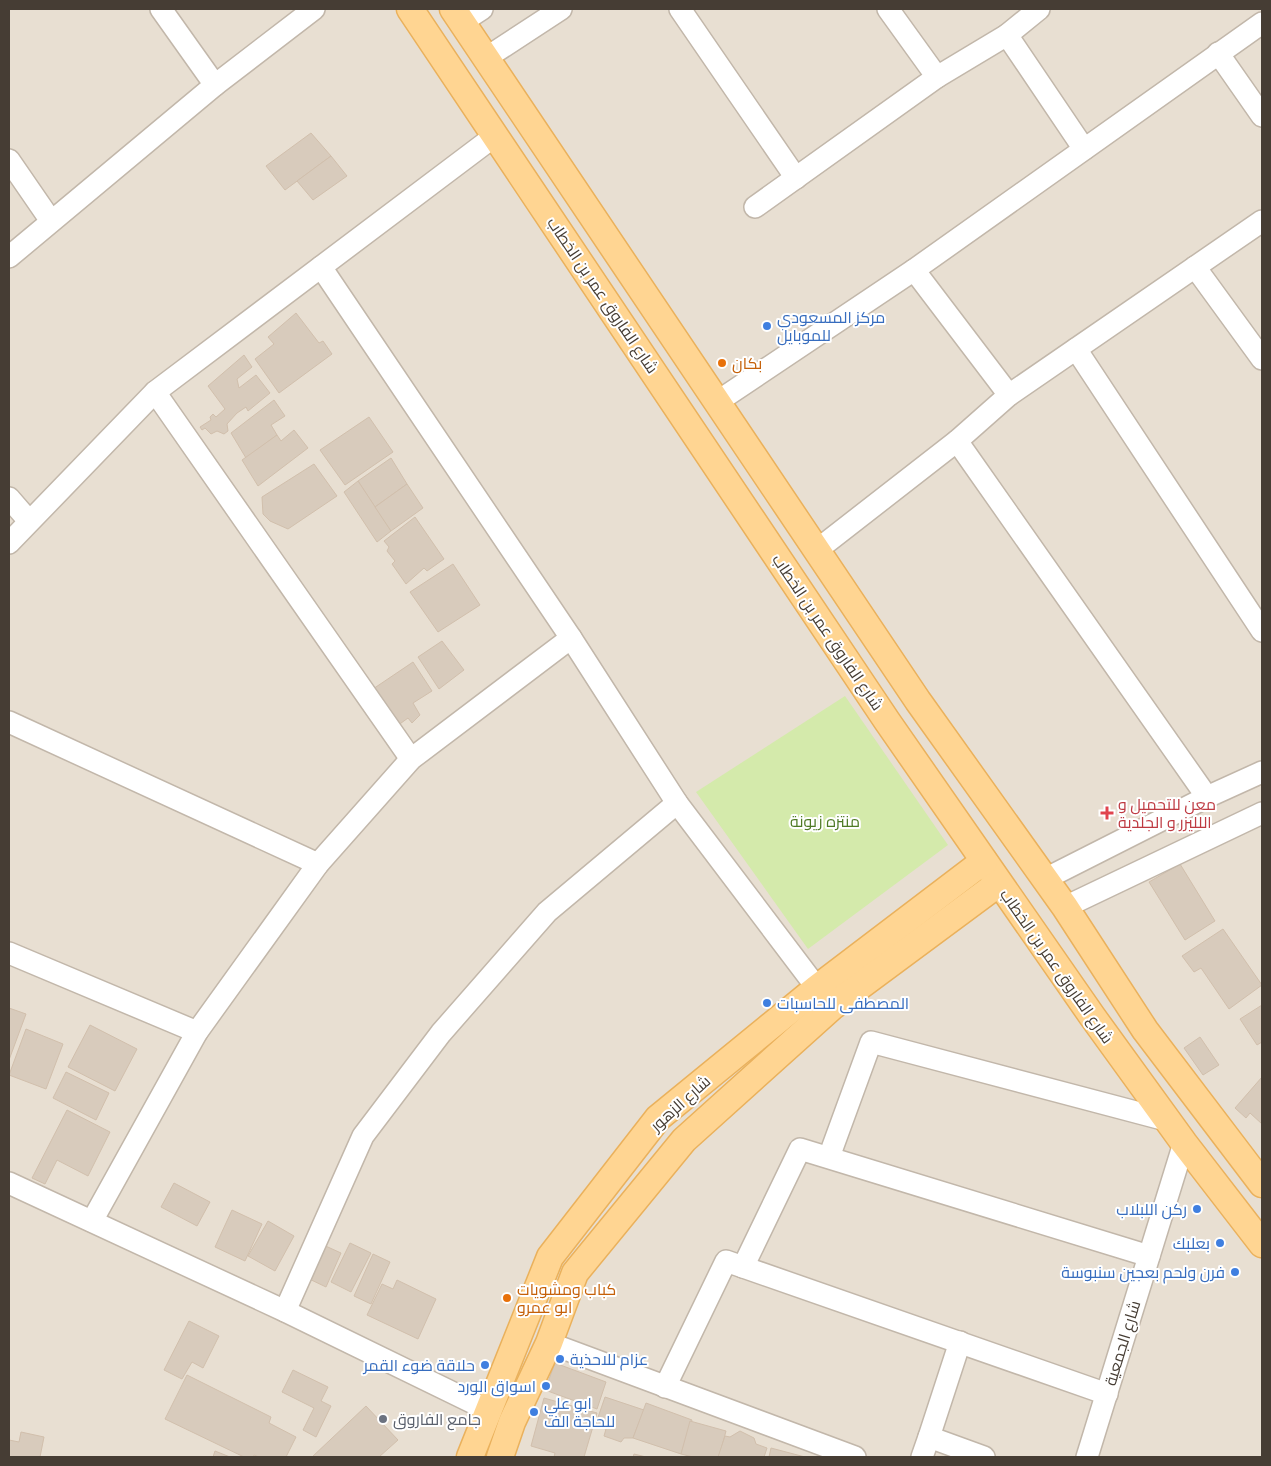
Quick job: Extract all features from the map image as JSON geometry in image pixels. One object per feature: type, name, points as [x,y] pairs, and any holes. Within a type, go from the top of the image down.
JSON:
[{"type":"main road","name":"شارع الفاروق عمر بن الخطاب","points":[[410,9],[887,721],[1166,1120],[1262,1244]]},
{"type":"main road","points":[[466,13],[486,58],[918,701],[1065,906],[1145,1030],[1262,1184]]},
{"type":"main road","name":"شارع الزهور","points":[[470,1457],[550,1257],[658,1118],[817,988],[984,861]]},
{"type":"main road","name":"شارع الزهور","points":[[500,1457],[512,1422],[549,1343],[575,1273],[684,1140],[833,1006],[999,883]]},
{"type":"main road","points":[[658,1118],[684,1140]]},
{"type":"street","points":[[161,9],[215,85]]},
{"type":"street","points":[[9,257],[215,85],[314,9]]},
{"type":"street","points":[[486,58],[562,9]]},
{"type":"street","points":[[680,9],[796,178]]},
{"type":"street","points":[[888,9],[937,77]]},
{"type":"street","points":[[755,206],[937,77],[1007,35],[1039,9]]},
{"type":"street","points":[[717,402],[914,270],[1262,23]]},
{"type":"street","points":[[1007,35],[1084,149]]},
{"type":"street","points":[[1218,53],[1262,116]]},
{"type":"street","points":[[9,543],[155,392],[496,135]]},
{"type":"street","points":[[9,160],[50,221]]},
{"type":"street","points":[[817,550],[957,441],[1009,395],[1262,221]]},
{"type":"street","points":[[321,266],[570,638],[677,803],[817,988]]},
{"type":"street","points":[[1195,267],[1262,359]]},
{"type":"street","points":[[914,270],[1009,395]]},
{"type":"street","points":[[1076,349],[1262,631]]},
{"type":"street","points":[[155,392],[411,759]]},
{"type":"street","points":[[957,441],[1207,797]]},
{"type":"street","points":[[9,498],[29,521]]},
{"type":"street","points":[[92,1221],[197,1032],[318,864],[411,759],[570,638]]},
{"type":"street","points":[[9,722],[318,864]]},
{"type":"street","points":[[1045,879],[1207,797],[1262,772]]},
{"type":"street","points":[[285,1311],[363,1136],[441,1033],[547,912],[677,803]]},
{"type":"street","points":[[1065,906],[1262,813]]},
{"type":"street","points":[[9,953],[197,1032]]},
{"type":"street","points":[[829,1157],[871,1042],[1166,1120]]},
{"type":"street","name":"شارع الجمعية","points":[[1087,1457],[1184,1144]]},
{"type":"street","points":[[744,1267],[800,1149],[1149,1256]]},
{"type":"street","points":[[9,1183],[285,1311],[488,1410]]},
{"type":"street","points":[[665,1387],[726,1261],[1107,1394]]},
{"type":"street","points":[[960,1342],[926,1447],[984,1457]]},
{"type":"street","points":[[549,1343],[855,1457]]},
{"type":"shaded area","points":[[9,9],[1262,9],[1262,1457],[9,1457]]},
{"type":"green space","name":"منتزه زيونة","points":[[845,696],[948,845],[808,949],[696,792]]},
{"type":"building","points":[[311,133],[331,156],[285,190],[266,166]]},
{"type":"building","points":[[331,156],[347,176],[313,200],[297,181]]},
{"type":"building","points":[[296,313],[319,343],[323,341],[332,354],[279,393],[255,359],[274,344],[268,337]]},
{"type":"building","points":[[244,355],[252,367],[237,379],[239,388],[256,375],[270,393],[248,411],[246,407],[237,413],[227,424],[228,431],[224,434],[217,431],[211,434],[205,428],[202,430],[200,427],[211,420],[210,417],[213,414],[216,417],[225,409],[208,386]]},
{"type":"building","points":[[274,400],[285,416],[271,425],[277,435],[246,458],[231,433]]},
{"type":"building","points":[[369,417],[393,452],[345,485],[320,450]]},
{"type":"building","points":[[294,430],[308,448],[258,486],[242,460],[277,435],[281,441]]},
{"type":"building","points":[[391,458],[407,484],[375,507],[358,481]]},
{"type":"building","points":[[314,464],[337,496],[288,529],[270,521],[263,514],[262,497]]},
{"type":"building","points":[[358,481],[391,531],[377,542],[344,492]]},
{"type":"building","points":[[407,484],[423,508],[391,531],[375,507]]},
{"type":"building","points":[[415,517],[444,559],[427,571],[424,568],[406,584],[392,564],[395,561],[387,551],[389,547],[384,541]]},
{"type":"building","points":[[453,564],[480,605],[438,632],[410,592]]},
{"type":"building","points":[[442,641],[464,670],[439,689],[418,657]]},
{"type":"building","points":[[413,662],[432,691],[413,703],[420,715],[412,723],[408,718],[397,726],[370,691]]},
{"type":"building","points":[[1180,864],[1215,921],[1185,940],[1149,882]]},
{"type":"building","points":[[1223,929],[1262,985],[1229,1009],[1201,968],[1194,972],[1182,956]]},
{"type":"building","points":[[1262,1005],[1262,1042],[1257,1045],[1240,1019]]},
{"type":"building","points":[[9,1008],[26,1014],[9,1060]]},
{"type":"building","points":[[90,1025],[137,1049],[115,1091],[68,1067]]},
{"type":"building","points":[[26,1029],[63,1044],[46,1089],[9,1075]]},
{"type":"building","points":[[1200,1037],[1219,1065],[1203,1075],[1184,1048]]},
{"type":"building","points":[[66,1072],[109,1093],[96,1120],[53,1098]]},
{"type":"building","points":[[1262,1077],[1262,1124],[1250,1113],[1246,1118],[1235,1108]]},
{"type":"building","points":[[67,1110],[110,1132],[88,1176],[57,1160],[45,1184],[32,1178]]},
{"type":"building","points":[[174,1183],[210,1202],[197,1226],[161,1207]]},
{"type":"building","points":[[232,1210],[262,1224],[245,1261],[215,1247]]},
{"type":"building","points":[[268,1221],[294,1236],[275,1271],[248,1256]]},
{"type":"building","points":[[319,1243],[341,1253],[326,1287],[303,1276]]},
{"type":"building","points":[[350,1243],[371,1253],[351,1292],[331,1282]]},
{"type":"building","points":[[373,1254],[390,1262],[371,1304],[354,1296]]},
{"type":"building","points":[[397,1280],[436,1299],[418,1339],[367,1315],[382,1284],[393,1289]]},
{"type":"building","points":[[189,1321],[219,1336],[203,1368],[192,1362],[182,1379],[164,1370]]},
{"type":"building","points":[[555,1363],[606,1382],[597,1409],[545,1390]]},
{"type":"building","points":[[293,1370],[328,1387],[321,1401],[331,1406],[316,1437],[303,1430],[314,1408],[282,1392]]},
{"type":"building","points":[[187,1375],[271,1417],[269,1423],[296,1437],[286,1457],[259,1457],[254,1455],[253,1457],[244,1457],[165,1419]]},
{"type":"building","points":[[605,1397],[644,1410],[633,1438],[624,1438],[621,1442],[604,1436],[606,1429],[595,1426]]},
{"type":"building","points":[[544,1398],[597,1413],[584,1457],[554,1457],[555,1453],[531,1446]]},
{"type":"building","points":[[646,1403],[692,1420],[681,1454],[633,1438]]},
{"type":"building","points":[[366,1406],[398,1440],[379,1457],[312,1457]]},
{"type":"building","points":[[690,1421],[726,1431],[719,1457],[693,1457],[681,1454]]},
{"type":"building","points":[[740,1431],[754,1438],[756,1444],[767,1448],[764,1457],[718,1457],[725,1436],[730,1437]]},
{"type":"building","points":[[21,1432],[44,1437],[40,1457],[9,1457],[9,1440],[19,1442]]},
{"type":"building","points":[[771,1448],[805,1457],[769,1457]]},
{"type":"building","points":[[215,1451],[230,1457],[213,1457]]},
{"type":"building","points":[[634,1454],[646,1457],[633,1457]]},
{"type":"place","name":"مركز المسعودي للموبايل","points":[[767,326]]},
{"type":"place","name":"بكان","points":[[722,363]]},
{"type":"place","name":"معن للتحميل و اللليزر و الجلدية","points":[[1107,813]]},
{"type":"place","name":"المصطفى للحاسبات","points":[[767,1003]]},
{"type":"place","name":"ركن اللبلاب","points":[[1197,1209]]},
{"type":"place","name":"بعلبك","points":[[1220,1243]]},
{"type":"place","name":"فرن ولحم بعجين سنبوسة","points":[[1235,1272]]},
{"type":"place","name":"كباب ومشويات ابو عمرو","points":[[507,1298]]},
{"type":"place","name":"عزام للاحذية","points":[[560,1359]]},
{"type":"place","name":"حلاقة ضوء القمر","points":[[485,1365]]},
{"type":"place","name":"اسواق الورد","points":[[546,1386]]},
{"type":"place","name":"ابو علي للحاجة الف","points":[[534,1412]]},
{"type":"place","name":"جامع الفاروق","points":[[383,1419]]}]
